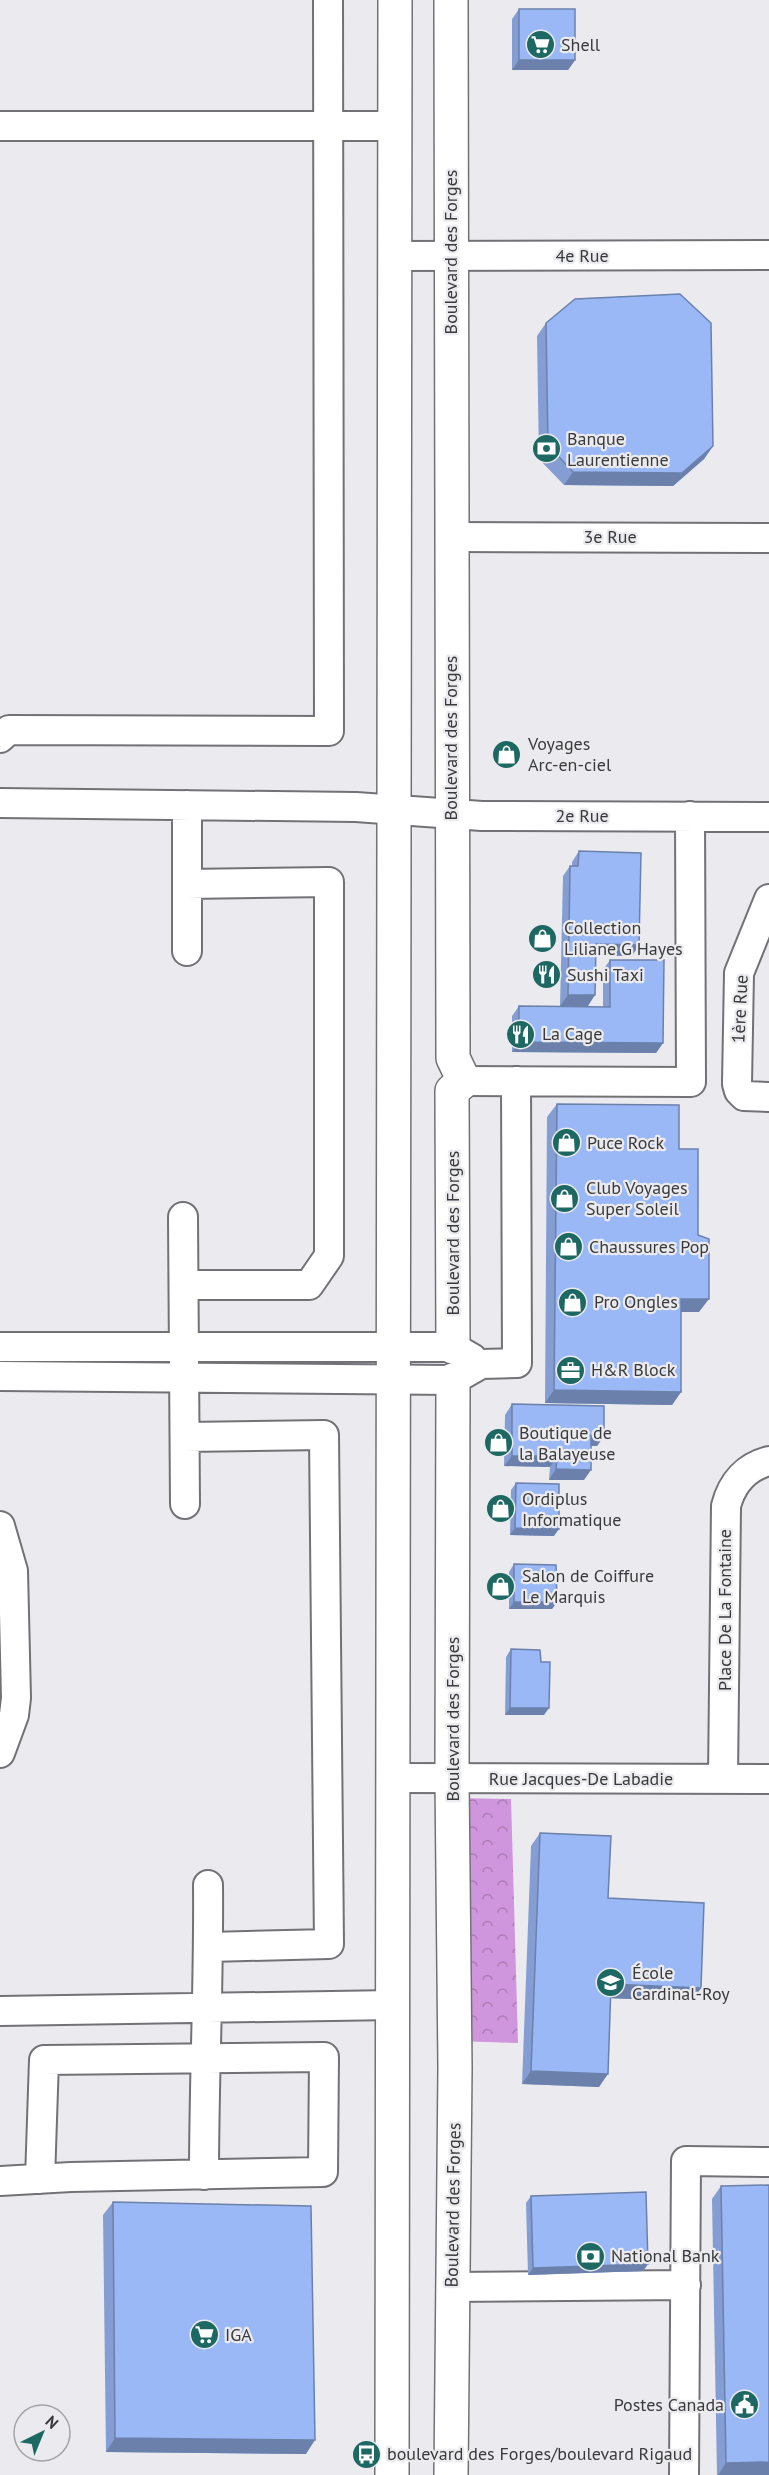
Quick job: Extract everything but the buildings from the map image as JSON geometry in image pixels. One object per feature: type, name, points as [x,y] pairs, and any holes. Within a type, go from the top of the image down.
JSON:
[{"type":"main road","points":[[392,2475],[394,0]]},
{"type":"main road","name":"Boulevard des Forges","points":[[451,0],[453,1058],[464,1082],[453,1091],[453,1347]]},
{"type":"main road","name":"Boulevard des Forges","points":[[451,2475],[455,2068],[452,1779],[453,1380]]},
{"type":"street","points":[[0,738],[9,730],[329,731],[328,0]]},
{"type":"street","points":[[0,126],[394,126]]},
{"type":"street","name":"4e Rue","points":[[394,256],[769,255]]},
{"type":"street","name":"3e Rue","points":[[451,537],[769,538]]},
{"type":"street","name":"2e Rue","points":[[0,803],[356,807],[482,816],[769,817]]},
{"type":"street","points":[[187,805],[187,951]]},
{"type":"street","points":[[464,1082],[691,1082],[690,816]]},
{"type":"street","points":[[184,1285],[309,1285],[329,1256],[328,882],[187,884]]},
{"type":"street","name":"1ère Rue","points":[[769,899],[739,974],[737,1084],[744,1096],[769,1097]]},
{"type":"street","points":[[0,1347],[184,1347],[393,1364],[453,1380],[481,1364],[517,1363],[516,1081]]},
{"type":"street","points":[[183,1217],[185,1504]]},
{"type":"street","points":[[0,1376],[184,1377],[393,1364],[453,1347],[481,1364]]},
{"type":"street","name":"Boulevard des Forges","points":[[453,1347],[453,1380]]},
{"type":"street","points":[[184,1437],[324,1435],[329,1944],[208,1947]]},
{"type":"street","name":"Place De La Fontaine","points":[[723,1779],[726,1506],[730,1494],[744,1473],[769,1461]]},
{"type":"street","points":[[0,1526],[13,1571],[16,1698],[14,1714],[0,1753]]},
{"type":"street","name":"Rue Jacques-De Labadie","points":[[394,1778],[769,1779]]},
{"type":"street","points":[[204,2175],[208,1885]]},
{"type":"street","points":[[0,2011],[394,2005]]},
{"type":"street","points":[[0,2181],[323,2172],[324,2057],[44,2060],[40,2179]]},
{"type":"street","points":[[684,2475],[686,2161],[769,2162]]},
{"type":"street","points":[[452,2287],[686,2285]]},
{"type":"green space","points":[[453,1798],[511,1799],[518,2043],[454,2041]]},
{"type":"place","name":"Shell","points":[[540,45]]},
{"type":"place","name":"Banque Laurentienne","points":[[546,449]]},
{"type":"place","name":"Voyages Arc-en-ciel","points":[[507,754]]},
{"type":"place","name":"Collection Liliane G Hayes","points":[[543,938]]},
{"type":"place","name":"Sushi Taxi","points":[[546,975]]},
{"type":"place","name":"La Cage","points":[[521,1034]]},
{"type":"place","name":"Puce Rock","points":[[566,1143]]},
{"type":"place","name":"Club Voyages Super Soleil","points":[[565,1198]]},
{"type":"place","name":"Chaussures Pop","points":[[568,1247]]},
{"type":"place","name":"Pro Ongles","points":[[573,1302]]},
{"type":"place","name":"H&R Block","points":[[570,1370]]},
{"type":"place","name":"Boutique de la Balayeuse","points":[[498,1443]]},
{"type":"place","name":"Ordiplus Informatique","points":[[501,1509]]},
{"type":"place","name":"Salon de Coiffure Le Marquis","points":[[501,1586]]},
{"type":"place","name":"École Cardinal-Roy","points":[[611,1983]]},
{"type":"place","name":"National Bank","points":[[590,2256]]},
{"type":"place","name":"IGA","points":[[204,2335]]},
{"type":"place","name":"Postes Canada","points":[[745,2405]]},
{"type":"place","name":"boulevard des Forges/boulevard Rigaud","points":[[366,2454]]}]
